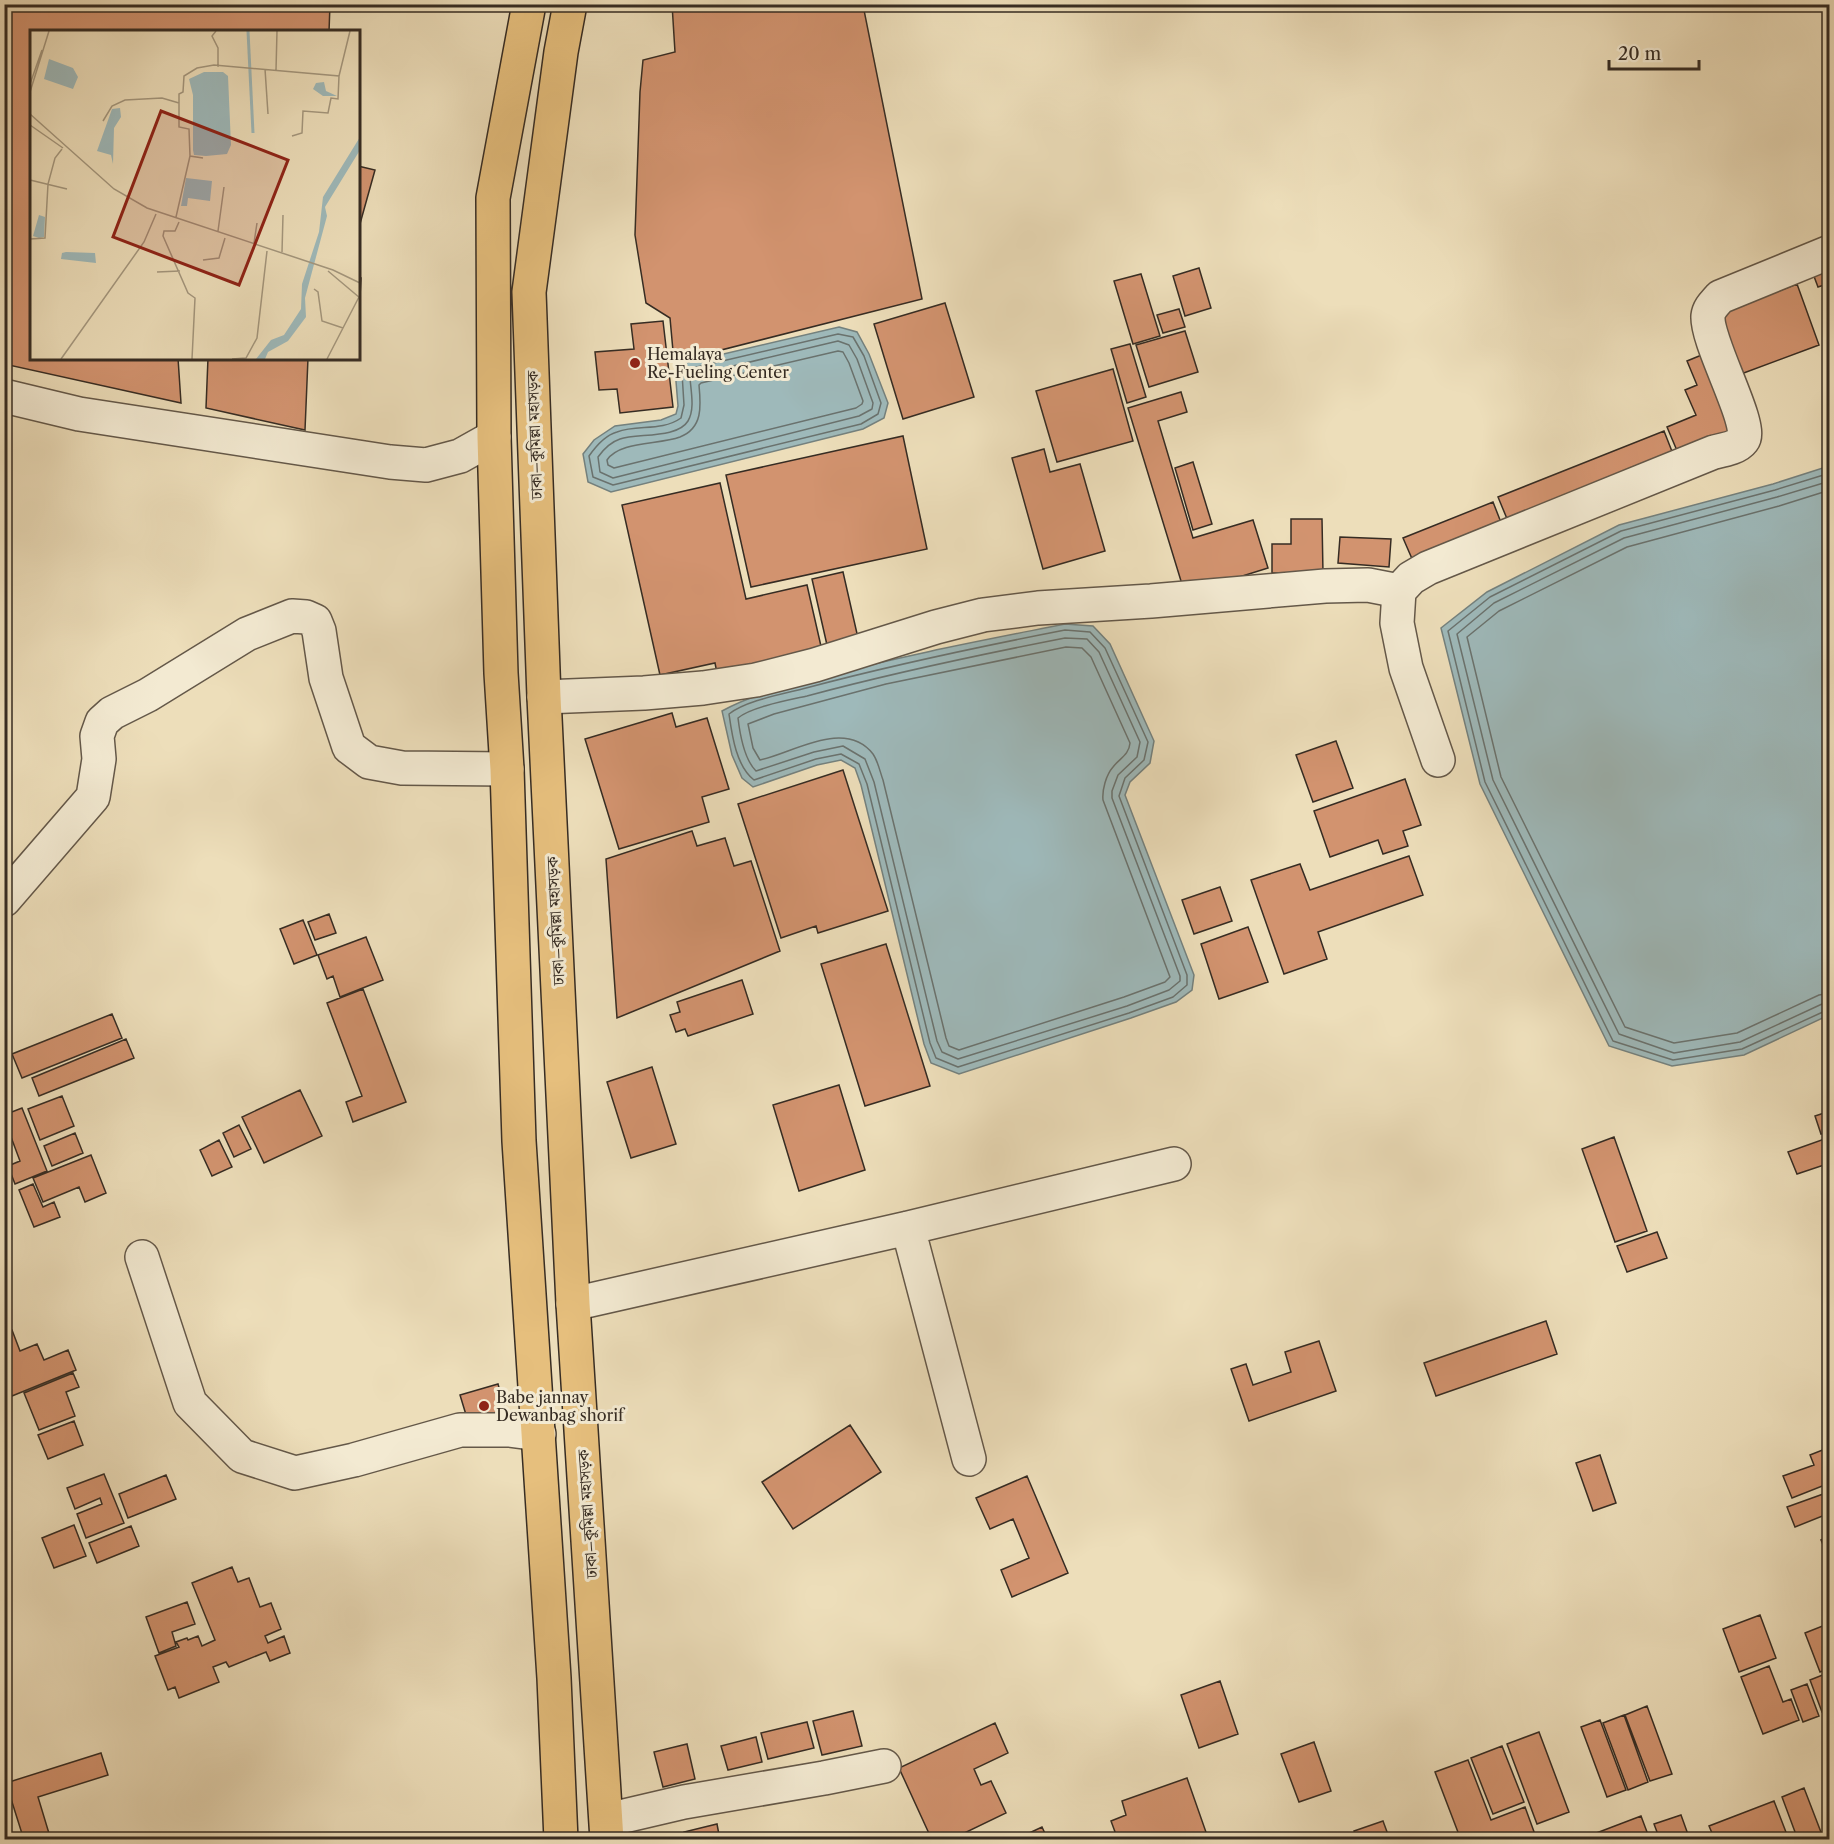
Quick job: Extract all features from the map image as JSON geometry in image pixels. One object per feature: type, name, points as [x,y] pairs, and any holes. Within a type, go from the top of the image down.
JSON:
[{"type":"highway","points":[[529,4],[493,198],[494,437],[519,1141],[554,1678],[561,1839]]},
{"type":"highway","name":"ঢাকা–কুমিল্লা মহাসড়ক","points":[[570,4],[561,52],[529,292],[544,697],[573,1304],[607,1830]]},
{"type":"street","points":[[1438,760],[1406,668],[1397,623],[1399,591],[1411,578],[1428,568],[1714,452],[1732,448],[1744,440],[1746,432],[1743,420],[1713,339],[1708,318],[1711,308],[1720,297],[1830,252]]},
{"type":"street","points":[[4,396],[79,414],[390,462],[426,465],[459,456],[494,437]]},
{"type":"street","points":[[544,697],[644,693],[703,688],[756,680],[815,665],[936,627],[983,615],[1038,608],[1325,586],[1368,585],[1399,591]]},
{"type":"street","points":[[4,900],[93,797],[99,759],[97,736],[102,722],[112,713],[148,695],[247,634],[292,616],[306,617],[315,621],[319,631],[326,678],[349,747],[369,762],[402,768],[507,769]]},
{"type":"street","points":[[573,1304],[908,1228],[1173,1164]]},
{"type":"street","points":[[908,1228],[969,1459]]},
{"type":"street","points":[[142,1257],[190,1403],[242,1456],[295,1473],[354,1460],[460,1430],[508,1430],[539,1434]]},
{"type":"street","points":[[607,1830],[684,1802],[884,1766]]},
{"type":"water","points":[[839,327],[857,332],[869,354],[888,403],[884,418],[863,429],[611,492],[588,482],[583,454],[594,440],[615,426],[661,420],[676,414],[678,406],[675,369],[681,364]]},
{"type":"water","points":[[1829,466],[1829,1015],[1744,1055],[1672,1066],[1609,1046],[1480,784],[1441,628],[1487,592],[1619,525],[1773,484]]},
{"type":"water","points":[[1065,624],[1093,626],[1110,644],[1154,741],[1150,763],[1130,782],[1125,795],[1194,975],[1192,990],[1176,1002],[959,1074],[931,1063],[924,1044],[855,768],[841,760],[817,765],[753,787],[742,778],[732,755],[722,711],[760,695],[856,668]]},
{"type":"building","points":[[4,4],[330,4],[329,30],[30,30],[30,360],[178,360],[181,403],[4,364]]},
{"type":"building","points":[[672,4],[835,4],[836,9],[863,5],[922,299],[674,362],[670,318],[646,303],[635,235],[643,60],[675,52]]},
{"type":"building","points":[[360,166],[375,170],[360,224]]},
{"type":"building","points":[[1830,265],[1830,283],[1818,287],[1812,271]]},
{"type":"building","points":[[1199,268],[1211,308],[1185,316],[1173,276]]},
{"type":"building","points":[[1141,274],[1160,336],[1133,344],[1114,281]]},
{"type":"building","points":[[1797,284],[1819,345],[1741,374],[1719,314]]},
{"type":"building","points":[[945,303],[974,397],[903,419],[874,324]]},
{"type":"building","points":[[1179,309],[1185,327],[1163,333],[1157,315]]},
{"type":"building","points":[[663,321],[673,407],[620,413],[617,389],[599,390],[595,352],[634,349],[631,324]]},
{"type":"building","points":[[1185,331],[1198,372],[1149,387],[1136,345]]},
{"type":"building","points":[[1130,344],[1146,397],[1127,403],[1111,349]]},
{"type":"building","points":[[1704,354],[1734,430],[1678,453],[1667,427],[1696,415],[1685,390],[1697,385],[1687,361]]},
{"type":"building","points":[[208,360],[308,360],[305,430],[206,408]]},
{"type":"building","points":[[1113,369],[1133,441],[1057,462],[1036,391]]},
{"type":"building","points":[[1181,392],[1187,412],[1158,421],[1193,538],[1253,520],[1268,568],[1185,594],[1128,408]]},
{"type":"building","points":[[1664,431],[1675,459],[1510,526],[1498,497]]},
{"type":"building","points":[[903,436],[927,549],[751,587],[726,475]]},
{"type":"building","points":[[1044,449],[1050,472],[1080,464],[1105,551],[1043,569],[1012,458]]},
{"type":"building","points":[[1193,462],[1212,524],[1193,530],[1175,468]]},
{"type":"building","points":[[720,483],[746,599],[807,585],[823,655],[718,678],[715,663],[660,675],[622,505]]},
{"type":"building","points":[[1493,502],[1502,525],[1413,561],[1403,538]]},
{"type":"building","points":[[1291,519],[1322,519],[1323,573],[1272,573],[1272,544],[1291,544]]},
{"type":"building","points":[[1340,537],[1391,539],[1389,567],[1338,563]]},
{"type":"building","points":[[843,572],[858,638],[827,645],[812,579]]},
{"type":"building","points":[[672,713],[676,727],[707,718],[729,789],[702,797],[709,822],[619,849],[585,739]]},
{"type":"building","points":[[1336,741],[1353,788],[1313,802],[1296,755]]},
{"type":"building","points":[[843,770],[888,911],[818,933],[816,926],[781,938],[738,804]]},
{"type":"building","points":[[1405,779],[1421,825],[1403,831],[1408,846],[1383,854],[1378,840],[1330,857],[1314,811]]},
{"type":"building","points":[[692,831],[697,846],[725,838],[734,866],[751,861],[780,951],[617,1018],[606,859]]},
{"type":"building","points":[[1409,856],[1423,895],[1318,932],[1327,959],[1284,974],[1251,880],[1300,864],[1310,890]]},
{"type":"building","points":[[1220,887],[1232,921],[1194,934],[1182,900]]},
{"type":"building","points":[[329,914],[336,933],[315,940],[308,922]]},
{"type":"building","points":[[303,920],[317,955],[294,964],[280,929]]},
{"type":"building","points":[[1248,927],[1268,982],[1219,999],[1201,944]]},
{"type":"building","points":[[366,937],[383,980],[340,997],[333,976],[327,979],[318,955]]},
{"type":"building","points":[[886,944],[930,1086],[865,1106],[821,964]]},
{"type":"building","points":[[742,980],[753,1014],[688,1036],[685,1029],[676,1032],[670,1015],[680,1012],[677,1002]]},
{"type":"building","points":[[363,989],[406,1102],[353,1122],[346,1102],[362,1096],[327,1003]]},
{"type":"building","points":[[112,1014],[122,1038],[22,1078],[12,1054]]},
{"type":"building","points":[[126,1039],[134,1058],[39,1096],[32,1078]]},
{"type":"building","points":[[652,1067],[676,1144],[631,1158],[607,1082]]},
{"type":"building","points":[[839,1085],[865,1170],[799,1191],[773,1105]]},
{"type":"building","points":[[300,1090],[322,1136],[264,1163],[242,1117]]},
{"type":"building","points":[[62,1096],[74,1126],[40,1140],[28,1109]]},
{"type":"building","points":[[22,1108],[47,1171],[15,1184],[8,1166],[20,1161],[8,1129],[4,1130],[4,1115]]},
{"type":"building","points":[[1830,1111],[1830,1132],[1821,1134],[1815,1116]]},
{"type":"building","points":[[239,1125],[251,1149],[234,1157],[223,1133]]},
{"type":"building","points":[[75,1133],[83,1153],[52,1166],[44,1146]]},
{"type":"building","points":[[1614,1137],[1647,1231],[1615,1242],[1582,1149]]},
{"type":"building","points":[[1830,1137],[1830,1163],[1797,1174],[1788,1152]]},
{"type":"building","points":[[219,1140],[232,1167],[212,1176],[200,1150]]},
{"type":"building","points":[[91,1155],[106,1193],[85,1202],[79,1187],[43,1202],[33,1178]]},
{"type":"building","points":[[33,1184],[43,1207],[54,1202],[60,1217],[34,1227],[19,1190]]},
{"type":"building","points":[[1657,1232],[1667,1258],[1627,1272],[1617,1246]]},
{"type":"building","points":[[1546,1321],[1557,1354],[1436,1396],[1424,1363]]},
{"type":"building","points":[[12,1330],[20,1351],[37,1344],[44,1360],[68,1350],[76,1370],[12,1396],[4,1378],[4,1334]]},
{"type":"building","points":[[1319,1341],[1336,1391],[1249,1421],[1231,1369],[1246,1364],[1253,1385],[1291,1372],[1285,1352]]},
{"type":"building","points":[[73,1373],[79,1387],[66,1392],[75,1416],[39,1430],[24,1393]]},
{"type":"building","name":"Babe jannay Dewanbag shorif","points":[[498,1384],[507,1417],[470,1428],[460,1395]]},
{"type":"building","points":[[74,1421],[83,1445],[48,1459],[38,1435]]},
{"type":"building","points":[[850,1425],[881,1472],[793,1529],[762,1482]]},
{"type":"building","points":[[1830,1447],[1830,1483],[1792,1498],[1783,1476],[1814,1465],[1810,1455]]},
{"type":"building","points":[[1600,1455],[1616,1503],[1593,1511],[1576,1463]]},
{"type":"building","points":[[104,1474],[124,1523],[86,1538],[77,1514],[102,1504],[100,1498],[75,1509],[67,1488]]},
{"type":"building","points":[[166,1475],[176,1499],[128,1518],[119,1494]]},
{"type":"building","points":[[1027,1476],[1068,1573],[1012,1597],[1001,1570],[1029,1558],[1013,1519],[990,1529],[976,1498]]},
{"type":"building","points":[[1826,1493],[1830,1502],[1830,1513],[1795,1527],[1787,1507]]},
{"type":"building","points":[[74,1525],[86,1556],[54,1568],[42,1538]]},
{"type":"building","points":[[131,1526],[139,1546],[97,1563],[89,1543]]},
{"type":"building","points":[[1830,1536],[1830,1561],[1821,1540]]},
{"type":"building","points":[[232,1567],[238,1582],[249,1578],[260,1607],[271,1603],[281,1629],[265,1636],[268,1643],[284,1636],[290,1653],[270,1661],[266,1652],[229,1667],[226,1662],[213,1667],[219,1682],[179,1698],[175,1687],[168,1690],[155,1656],[179,1647],[176,1642],[187,1638],[188,1640],[198,1636],[202,1646],[215,1640],[192,1583]]},
{"type":"building","points":[[187,1602],[195,1624],[172,1632],[176,1646],[159,1653],[146,1617]]},
{"type":"building","points":[[1760,1615],[1776,1658],[1739,1672],[1723,1629]]},
{"type":"building","points":[[1830,1623],[1830,1668],[1820,1672],[1805,1633]]},
{"type":"building","points":[[1769,1666],[1783,1702],[1791,1699],[1799,1720],[1763,1734],[1741,1677]]},
{"type":"building","points":[[1830,1672],[1830,1709],[1822,1712],[1810,1680]]},
{"type":"building","points":[[1220,1681],[1238,1734],[1199,1748],[1181,1695]]},
{"type":"building","points":[[1807,1684],[1819,1716],[1803,1722],[1791,1690]]},
{"type":"building","points":[[1647,1706],[1672,1774],[1650,1781],[1625,1715]]},
{"type":"building","points":[[853,1711],[862,1746],[822,1755],[813,1721]]},
{"type":"building","points":[[1624,1715],[1648,1782],[1628,1790],[1603,1723]]},
{"type":"building","points":[[1600,1720],[1626,1790],[1607,1797],[1581,1727]]},
{"type":"building","points":[[807,1722],[814,1748],[768,1759],[761,1733]]},
{"type":"building","points":[[995,1723],[1008,1753],[974,1769],[981,1785],[991,1781],[1006,1813],[950,1840],[932,1840],[899,1768]]},
{"type":"building","points":[[1539,1732],[1569,1812],[1537,1824],[1507,1744]]},
{"type":"building","points":[[756,1737],[762,1762],[728,1770],[721,1746]]},
{"type":"building","points":[[1314,1742],[1331,1791],[1299,1802],[1281,1754]]},
{"type":"building","points":[[687,1744],[695,1779],[663,1787],[654,1752]]},
{"type":"building","points":[[1502,1746],[1524,1802],[1493,1814],[1471,1758]]},
{"type":"building","points":[[101,1753],[108,1775],[38,1797],[51,1840],[24,1840],[6,1783]]},
{"type":"building","points":[[1468,1760],[1491,1820],[1525,1807],[1537,1840],[1461,1840],[1435,1772]]},
{"type":"building","points":[[1187,1778],[1207,1835],[1195,1840],[1118,1840],[1111,1821],[1126,1815],[1122,1801]]},
{"type":"building","points":[[1804,1788],[1824,1840],[1798,1840],[1782,1797]]},
{"type":"building","points":[[1774,1801],[1789,1840],[1715,1840],[1709,1826]]},
{"type":"building","points":[[1681,1815],[1690,1840],[1660,1840],[1654,1824]]},
{"type":"building","points":[[1641,1816],[1650,1840],[1578,1840]]},
{"type":"building","points":[[1383,1821],[1390,1840],[1357,1840],[1354,1831]]},
{"type":"building","points":[[717,1824],[720,1840],[686,1840],[684,1832]]},
{"type":"building","points":[[1042,1827],[1048,1840],[1014,1840]]},
{"type":"place","name":"Hemalaya Re-Fueling Center","points":[[635,363]]},
{"type":"place","name":"Babe jannay Dewanbag shorif","points":[[484,1406]]}]
